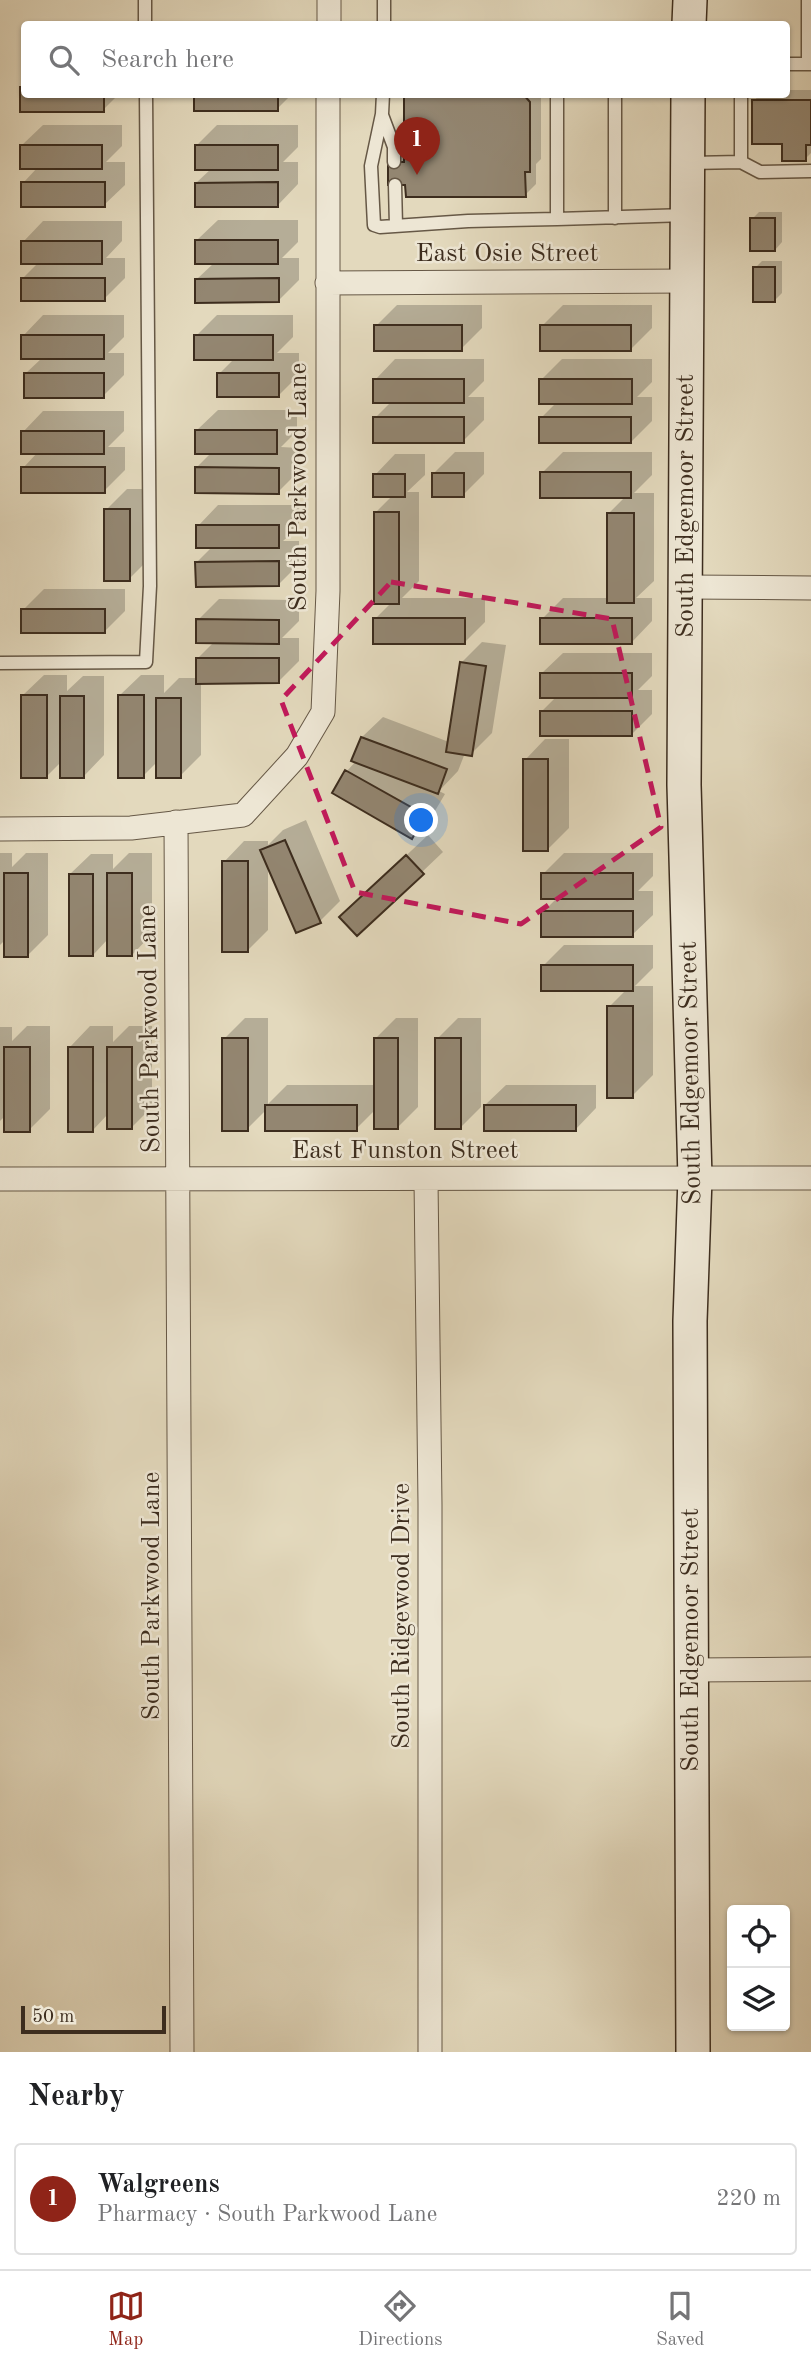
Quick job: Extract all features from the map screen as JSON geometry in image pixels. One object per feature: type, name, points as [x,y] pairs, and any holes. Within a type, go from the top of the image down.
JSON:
[{"type":"street","points":[[329,0],[329,21]]},
{"type":"street","points":[[689,21],[690,0]]},
{"type":"street","name":"South Parkwood Lane","points":[[182,2052],[176,822],[243,815],[297,756],[323,712],[328,591],[328,98]]},
{"type":"street","name":"South Edgemoor Street","points":[[688,98],[684,785],[695,1178],[690,1321],[692,2052]]},
{"type":"street","name":"East Osie Street","points":[[327,284],[688,281]]},
{"type":"street","points":[[686,587],[811,588]]},
{"type":"street","points":[[0,829],[131,828],[176,822]]},
{"type":"street","name":"East Funston Street","points":[[0,1179],[811,1178]]},
{"type":"street","name":"South Ridgewood Drive","points":[[426,1180],[430,1504],[430,2052]]},
{"type":"street","points":[[692,1670],[811,1669]]},
{"type":"lane","points":[[145,0],[145,21]]},
{"type":"lane","points":[[384,0],[384,21]]},
{"type":"lane","points":[[790,64],[810,64],[808,0]]},
{"type":"lane","points":[[0,663],[146,662],[150,586],[146,98]]},
{"type":"lane","points":[[383,98],[371,166],[374,225],[380,227],[468,221],[687,215]]},
{"type":"lane","points":[[558,98],[558,219]]},
{"type":"lane","points":[[615,98],[615,218]]},
{"type":"lane","points":[[741,98],[741,162]]},
{"type":"lane","points":[[382,114],[394,147],[394,162]]},
{"type":"lane","points":[[687,163],[741,162],[760,172],[811,171]]},
{"type":"lane","points":[[395,185],[396,226]]},
{"type":"highlighted area","points":[[391,582],[612,619],[661,827],[521,924],[355,892],[281,700]]},
{"type":"building","points":[[20,87],[21,98],[104,98],[104,112],[20,112]]},
{"type":"building","points":[[194,98],[278,98],[278,111],[194,111]]},
{"type":"building","points":[[404,98],[526,98],[530,102],[530,172],[525,172],[526,197],[406,197],[405,185],[388,185],[388,162],[404,162]]},
{"type":"building","points":[[752,100],[811,100],[811,145],[806,145],[806,161],[782,161],[782,144],[752,144]]},
{"type":"building","points":[[20,145],[102,145],[102,169],[20,169]]},
{"type":"building","points":[[195,145],[278,145],[278,170],[195,170]]},
{"type":"building","points":[[21,182],[105,182],[105,207],[21,207]]},
{"type":"building","points":[[278,182],[278,207],[195,207],[195,183]]},
{"type":"building","points":[[750,218],[775,218],[775,251],[750,251]]},
{"type":"building","points":[[195,240],[278,240],[278,264],[195,264]]},
{"type":"building","points":[[21,241],[102,241],[102,264],[21,264]]},
{"type":"building","points":[[753,267],[775,267],[775,302],[753,302]]},
{"type":"building","points":[[21,278],[105,278],[105,301],[21,301]]},
{"type":"building","points":[[279,278],[279,302],[195,303],[195,279]]},
{"type":"building","points":[[374,325],[462,325],[462,351],[374,351]]},
{"type":"building","points":[[540,325],[631,325],[631,351],[540,351]]},
{"type":"building","points":[[21,335],[104,335],[104,359],[21,359]]},
{"type":"building","points":[[194,335],[273,335],[273,360],[194,360]]},
{"type":"building","points":[[24,373],[104,373],[104,398],[24,398]]},
{"type":"building","points":[[217,373],[279,373],[279,397],[217,397]]},
{"type":"building","points":[[373,379],[464,379],[464,403],[373,403]]},
{"type":"building","points":[[539,379],[632,379],[632,404],[539,404]]},
{"type":"building","points":[[373,417],[464,417],[464,443],[373,443]]},
{"type":"building","points":[[539,417],[631,417],[631,443],[539,443]]},
{"type":"building","points":[[195,430],[277,430],[277,454],[195,454]]},
{"type":"building","points":[[21,431],[104,431],[104,454],[21,454]]},
{"type":"building","points":[[21,467],[105,467],[105,493],[21,493]]},
{"type":"building","points":[[195,467],[279,468],[279,494],[195,493]]},
{"type":"building","points":[[540,472],[631,472],[631,498],[540,498]]},
{"type":"building","points":[[432,473],[464,473],[464,497],[432,497]]},
{"type":"building","points":[[373,474],[405,474],[405,497],[373,497]]},
{"type":"building","points":[[104,509],[130,509],[130,581],[104,581]]},
{"type":"building","points":[[374,512],[399,512],[399,604],[374,604]]},
{"type":"building","points":[[607,513],[634,513],[634,603],[607,603]]},
{"type":"building","points":[[196,525],[279,525],[279,548],[196,548]]},
{"type":"building","points":[[279,561],[279,586],[196,587],[195,562]]},
{"type":"building","points":[[21,609],[105,609],[105,633],[21,633]]},
{"type":"building","points":[[373,618],[465,618],[465,644],[373,644]]},
{"type":"building","points":[[540,618],[632,618],[632,644],[540,644]]},
{"type":"building","points":[[196,619],[279,620],[279,644],[196,643]]},
{"type":"building","points":[[196,658],[279,658],[279,683],[196,684]]},
{"type":"building","points":[[460,662],[486,666],[472,756],[446,752]]},
{"type":"building","points":[[540,673],[632,673],[632,698],[540,698]]},
{"type":"building","points":[[21,695],[47,695],[47,778],[21,778]]},
{"type":"building","points":[[118,695],[144,695],[144,778],[118,778]]},
{"type":"building","points":[[60,696],[84,696],[84,778],[60,778]]},
{"type":"building","points":[[156,698],[181,698],[181,778],[156,778]]},
{"type":"building","points":[[540,711],[632,711],[632,736],[540,736]]},
{"type":"building","points":[[361,737],[447,769],[438,794],[351,761]]},
{"type":"building","points":[[523,759],[548,759],[548,851],[523,851]]},
{"type":"building","points":[[345,770],[425,815],[412,839],[332,793]]},
{"type":"building","points":[[285,840],[321,923],[296,933],[260,850]]},
{"type":"building","points":[[406,855],[424,874],[357,936],[339,917]]},
{"type":"building","points":[[222,861],[248,861],[248,952],[222,952]]},
{"type":"building","points":[[4,873],[28,873],[28,957],[4,957]]},
{"type":"building","points":[[107,873],[132,873],[132,956],[107,956]]},
{"type":"building","points":[[541,873],[633,873],[633,899],[541,899]]},
{"type":"building","points":[[69,874],[93,874],[93,956],[69,956]]},
{"type":"building","points":[[541,911],[633,911],[633,937],[541,937]]},
{"type":"building","points":[[541,965],[633,965],[633,991],[541,991]]},
{"type":"building","points":[[607,1006],[633,1006],[633,1098],[607,1098]]},
{"type":"building","points":[[222,1038],[248,1038],[248,1131],[222,1131]]},
{"type":"building","points":[[374,1038],[398,1038],[398,1129],[374,1129]]},
{"type":"building","points":[[435,1038],[461,1038],[461,1129],[435,1129]]},
{"type":"building","points":[[4,1047],[30,1047],[30,1132],[4,1132]]},
{"type":"building","points":[[68,1047],[93,1047],[93,1132],[68,1132]]},
{"type":"building","points":[[107,1047],[132,1047],[132,1129],[107,1129]]},
{"type":"building","points":[[265,1105],[357,1105],[357,1131],[265,1131]]},
{"type":"building","points":[[484,1105],[576,1105],[576,1131],[484,1131]]},
{"type":"place","name":"Walgreens","points":[[417,175]]}]
